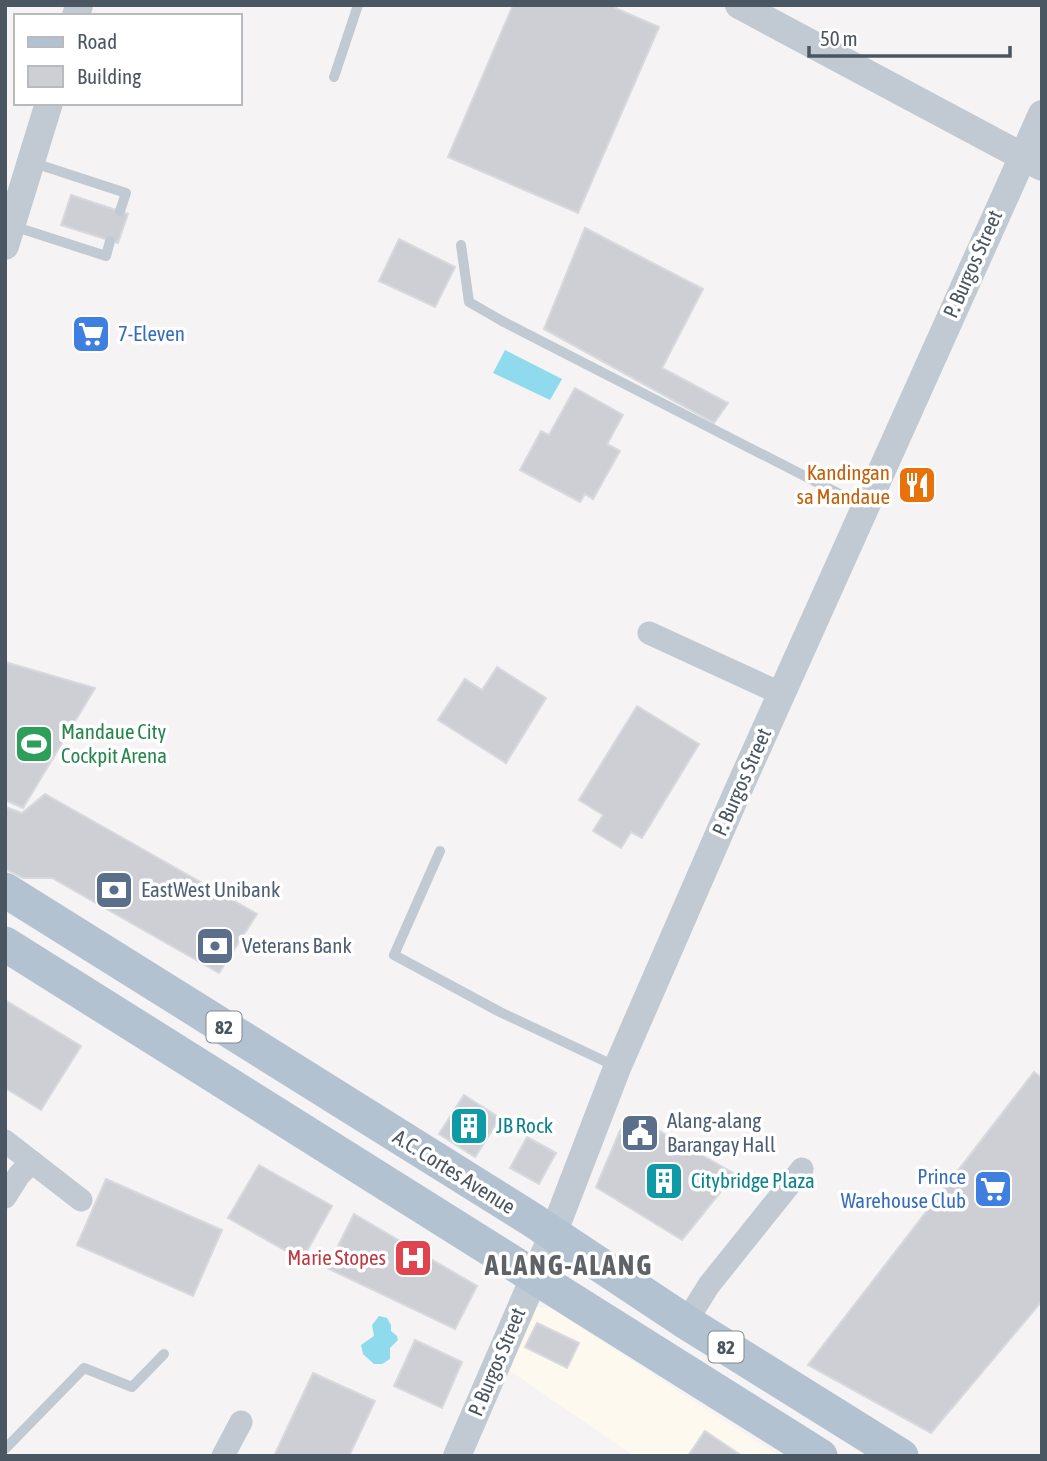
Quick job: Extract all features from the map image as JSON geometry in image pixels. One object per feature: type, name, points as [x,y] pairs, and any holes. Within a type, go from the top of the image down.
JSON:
[{"type":"main road","name":"A.C. Cortes Avenue","points":[[5,890],[554,1234],[686,1322],[901,1456]]},
{"type":"main road","name":"82","points":[[5,944],[820,1456]]},
{"type":"main road","points":[[178,1054],[203,1013]]},
{"type":"street","points":[[739,5],[1032,161]]},
{"type":"street","points":[[8,236],[48,105]]},
{"type":"street","name":"P. Burgos Street","points":[[457,1456],[554,1234],[617,1068],[782,694],[866,507],[1032,161],[1042,114]]},
{"type":"street","points":[[649,632],[782,694]]},
{"type":"street","points":[[5,1141],[80,1200]]},
{"type":"street","points":[[5,1197],[19,1175],[32,1163]]},
{"type":"street","points":[[686,1322],[709,1284],[802,1169]]},
{"type":"street","points":[[223,1456],[240,1422]]},
{"type":"lane","points":[[334,77],[358,5]]},
{"type":"lane","points":[[31,162],[126,193],[120,211]]},
{"type":"lane","points":[[8,236],[106,256],[110,241]]},
{"type":"lane","points":[[461,246],[469,302],[514,328],[866,507]]},
{"type":"lane","points":[[440,851],[394,955],[500,1012],[617,1068]]},
{"type":"lane","points":[[5,1449],[84,1368],[132,1387],[164,1354]]},
{"type":"shaded area","points":[[533,1306],[552,1309],[779,1456],[634,1456],[506,1368]]},
{"type":"water","points":[[505,350],[562,379],[550,400],[493,373]]},
{"type":"water","points":[[379,1316],[387,1318],[391,1331],[398,1340],[390,1348],[390,1359],[382,1364],[374,1364],[363,1354],[361,1345],[374,1336],[372,1325]]},
{"type":"building","points":[[513,5],[617,5],[615,8],[659,27],[578,213],[448,157]]},
{"type":"building","points":[[71,195],[128,214],[118,243],[61,225]]},
{"type":"building","points":[[585,228],[703,289],[662,368],[728,403],[714,423],[544,329]]},
{"type":"building","points":[[399,239],[455,267],[435,307],[379,281]]},
{"type":"building","points":[[575,388],[623,415],[607,444],[620,451],[593,499],[585,494],[580,502],[520,470],[541,431],[549,435]]},
{"type":"building","name":"Mandaue City Cockpit Arena","points":[[5,662],[95,688],[23,808],[5,800]]},
{"type":"building","points":[[497,667],[546,698],[506,763],[438,720],[465,679],[482,690]]},
{"type":"building","points":[[637,706],[699,744],[642,838],[631,832],[621,848],[593,831],[603,815],[579,800]]},
{"type":"building","points":[[45,794],[257,914],[219,973],[52,878],[23,878],[5,869],[5,807],[22,813]]},
{"type":"building","points":[[5,1000],[81,1046],[41,1110],[5,1088]]},
{"type":"building","name":"Prince Warehouse Club","points":[[1034,1072],[1042,1078],[1042,1301],[931,1433],[808,1365]]},
{"type":"building","name":"JB Rock","points":[[464,1095],[500,1118],[475,1157],[439,1134]]},
{"type":"building","name":"Alang-alang Barangay Hall","points":[[629,1115],[661,1132],[651,1150],[619,1133]]},
{"type":"building","name":"Citybridge Plaza","points":[[661,1132],[735,1174],[682,1240],[596,1187],[619,1133],[651,1150]]},
{"type":"building","points":[[527,1137],[556,1153],[539,1184],[510,1168]]},
{"type":"building","points":[[259,1165],[332,1206],[302,1260],[228,1218]]},
{"type":"building","points":[[106,1179],[222,1230],[193,1296],[77,1245]]},
{"type":"building","points":[[354,1214],[477,1286],[455,1329],[327,1268]]},
{"type":"building","points":[[537,1323],[579,1343],[567,1368],[525,1347]]},
{"type":"building","points":[[415,1340],[462,1362],[442,1408],[394,1386]]},
{"type":"building","points":[[313,1373],[375,1401],[349,1456],[274,1456]]},
{"type":"building","points":[[705,1431],[742,1456],[688,1456]]},
{"type":"place","name":"7-Eleven","points":[[91,334]]},
{"type":"place","name":"Kandingan sa Mandaue","points":[[917,485]]},
{"type":"place","name":"Mandaue City Cockpit Arena","points":[[34,744]]},
{"type":"place","name":"EastWest Unibank","points":[[114,890]]},
{"type":"place","name":"Veterans Bank","points":[[215,946]]},
{"type":"place","name":"JB Rock","points":[[469,1126]]},
{"type":"place","name":"Alang-alang Barangay Hall","points":[[640,1133]]},
{"type":"place","name":"Citybridge Plaza","points":[[664,1181]]},
{"type":"place","name":"Prince Warehouse Club","points":[[993,1189]]},
{"type":"place","name":"Marie Stopes","points":[[413,1258]]},
{"type":"district","name":"ALANG-ALANG","points":[[569,1265]]}]
